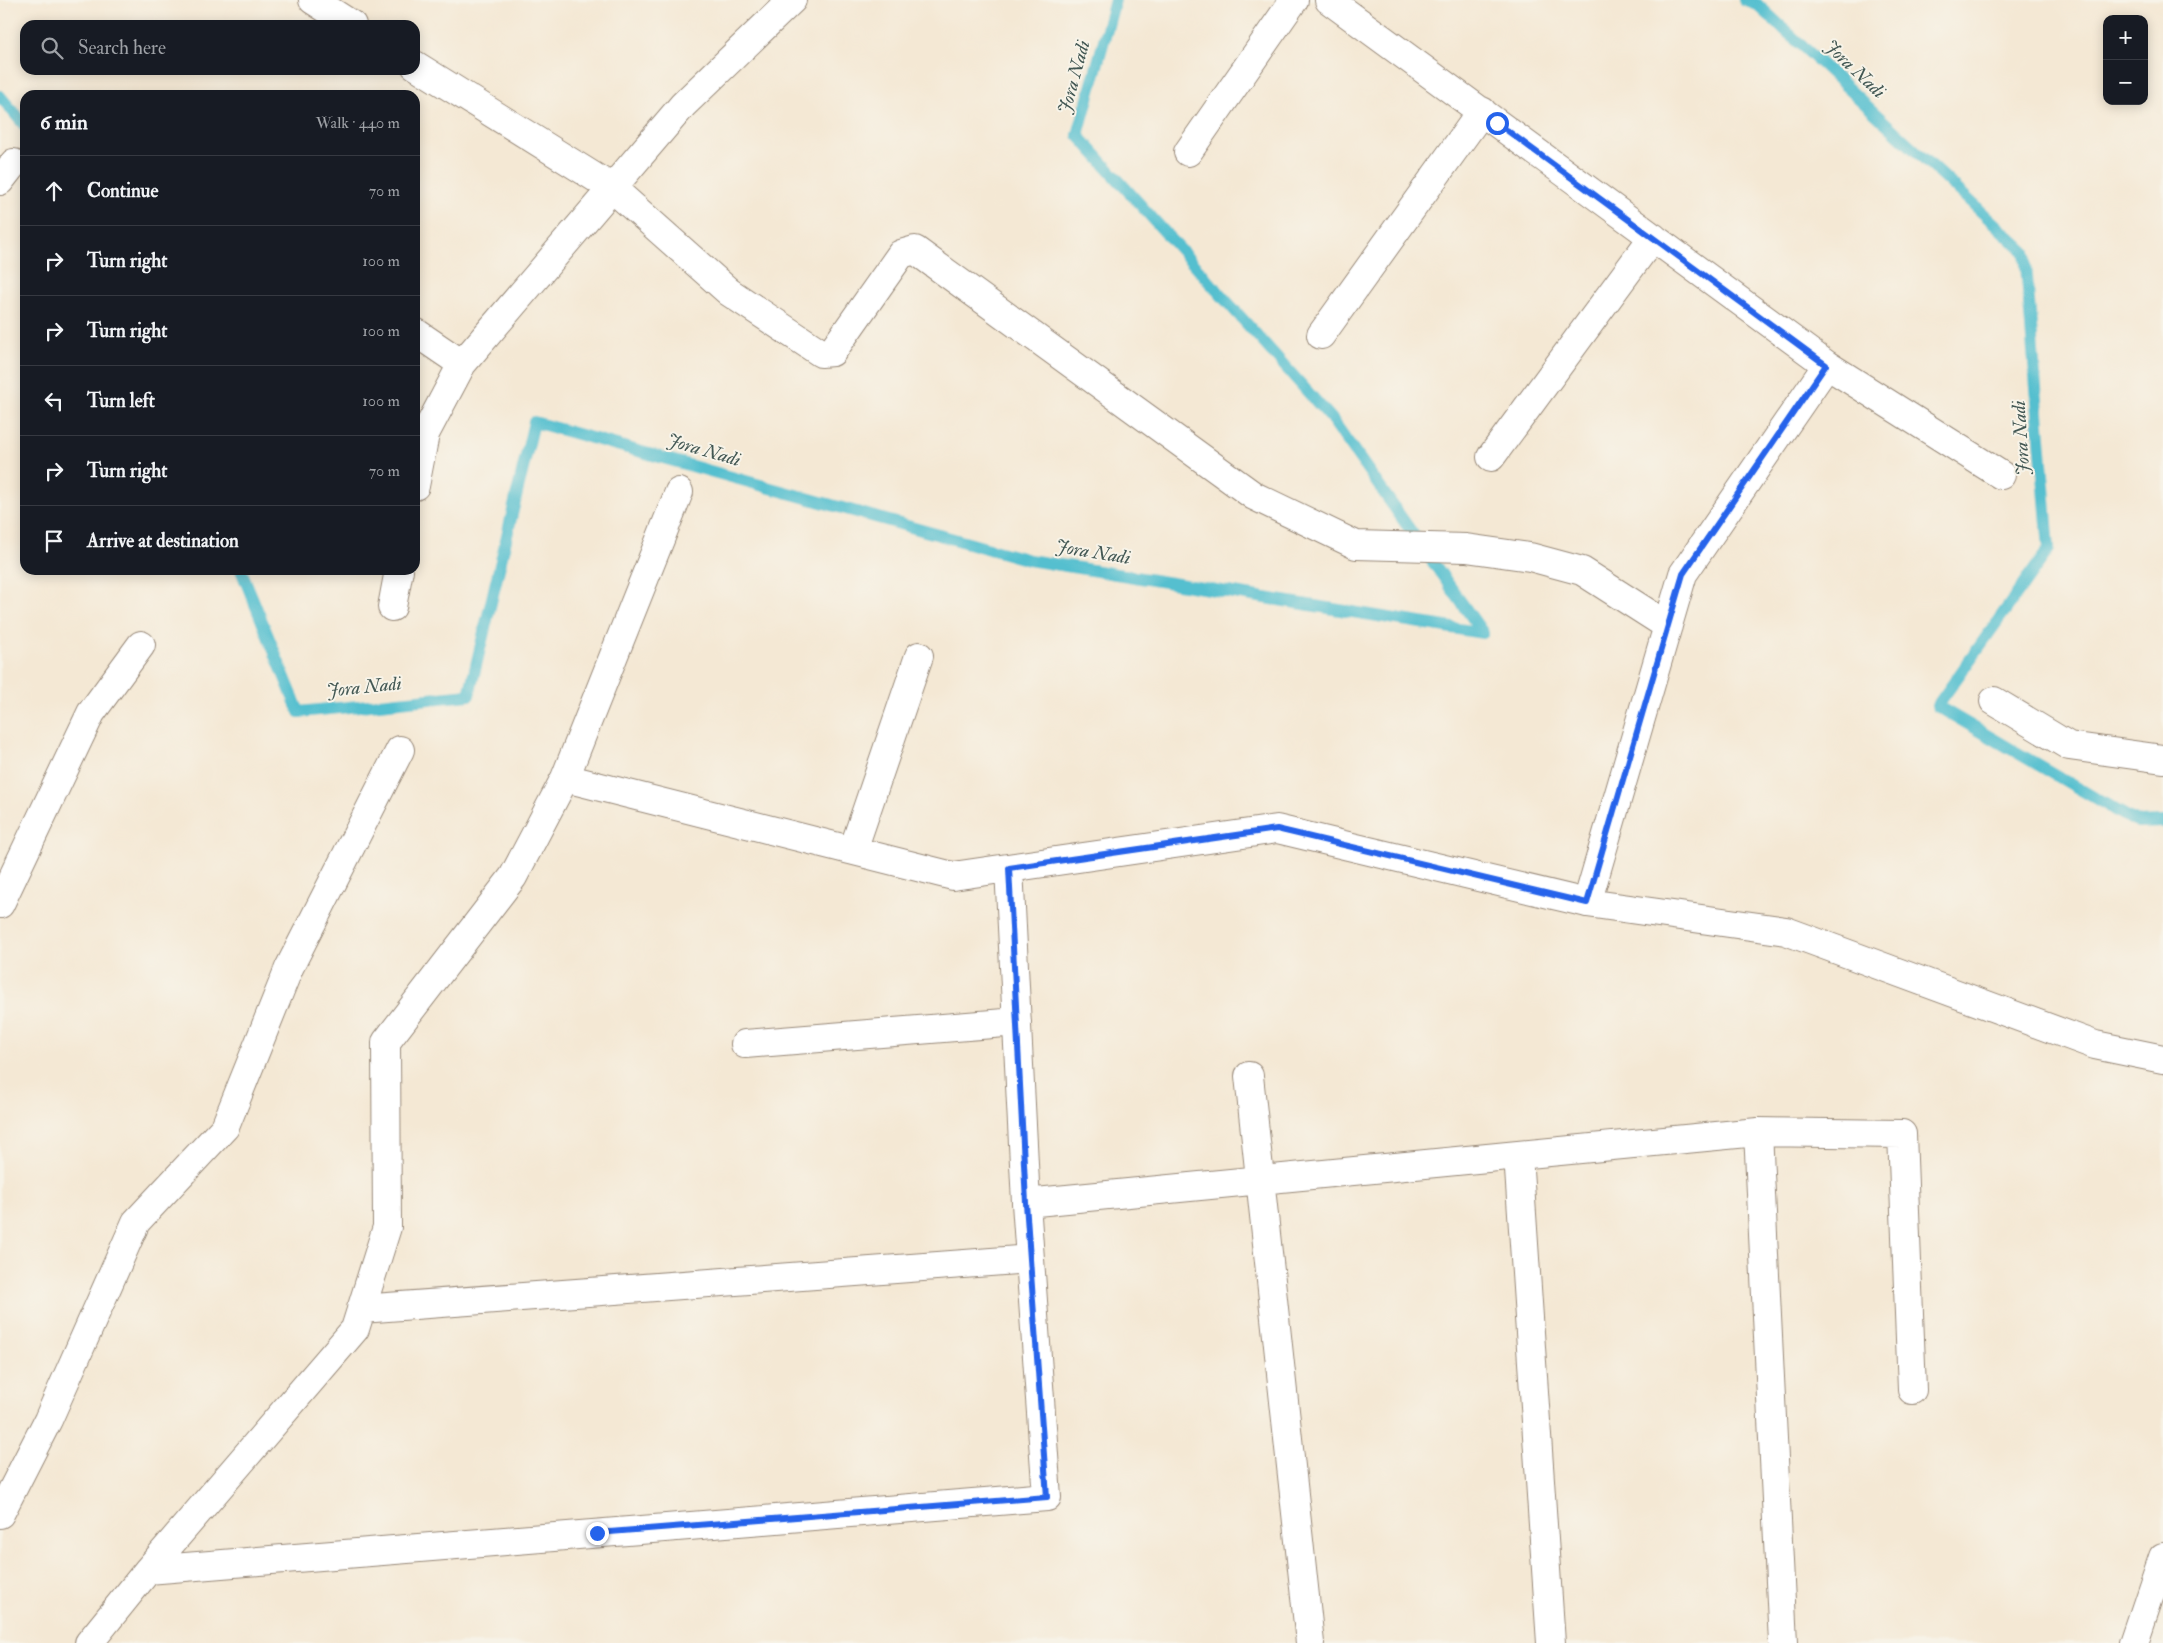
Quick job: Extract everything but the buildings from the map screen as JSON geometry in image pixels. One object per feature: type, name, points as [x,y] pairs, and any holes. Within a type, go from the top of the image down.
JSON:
[{"type":"street","points":[[313,0],[344,20]]},
{"type":"street","points":[[420,460],[425,434],[462,364],[683,104],[792,0]]},
{"type":"street","points":[[1188,152],[1294,0]]},
{"type":"street","points":[[1329,0],[1826,365],[2001,475]]},
{"type":"street","points":[[420,68],[612,188],[729,292],[821,353],[832,352],[901,254],[915,250],[1254,496],[1356,544],[1466,548],[1530,557],[1582,571],[1668,626]]},
{"type":"street","points":[[1321,335],[1482,111]]},
{"type":"street","points":[[1491,457],[1652,238]]},
{"type":"street","points":[[420,335],[462,364]]},
{"type":"street","points":[[1587,903],[1683,574],[1826,365]]},
{"type":"street","points":[[89,1643],[148,1570],[355,1329],[387,1226],[386,1042],[513,877],[566,778],[679,492]]},
{"type":"street","points":[[392,607],[398,575]]},
{"type":"street","points":[[0,904],[91,713],[141,645]]},
{"type":"street","points":[[854,850],[918,656]]},
{"type":"street","points":[[1994,701],[2068,746],[2163,759]]},
{"type":"street","points":[[0,1514],[48,1420],[136,1222],[225,1127],[289,968],[400,750]]},
{"type":"street","points":[[566,778],[953,876],[1277,829],[1587,903],[1786,931],[2095,1045],[2163,1059]]},
{"type":"street","points":[[148,1570],[1047,1497],[1026,1203],[1009,868]]},
{"type":"street","points":[[745,1044],[1016,1022]]},
{"type":"street","points":[[1249,1076],[1310,1643]]},
{"type":"street","points":[[1026,1203],[1758,1132],[1902,1134],[1912,1390]]},
{"type":"street","points":[[1758,1132],[1783,1643]]},
{"type":"street","points":[[1518,1155],[1551,1643]]},
{"type":"street","points":[[361,1309],[1030,1259]]},
{"type":"street","points":[[2134,1643],[2163,1557]]},
{"type":"waterway","name":"Jora Nadi","points":[[243,575],[299,712],[469,695],[534,422],[1029,560],[1483,633],[1331,418],[1078,135],[1115,0]]},
{"type":"waterway","name":"Jora Nadi","points":[[1744,0],[1758,5],[2025,252],[2049,549],[1937,706],[2138,823],[2163,822]]},
{"type":"waterway","name":"Jora Nadi","points":[[0,96],[20,120]]},
{"type":"route","points":[[597,1533],[1047,1497],[1026,1203],[1009,868],[1277,829],[1587,903],[1683,574],[1826,365],[1497,123]]}]
